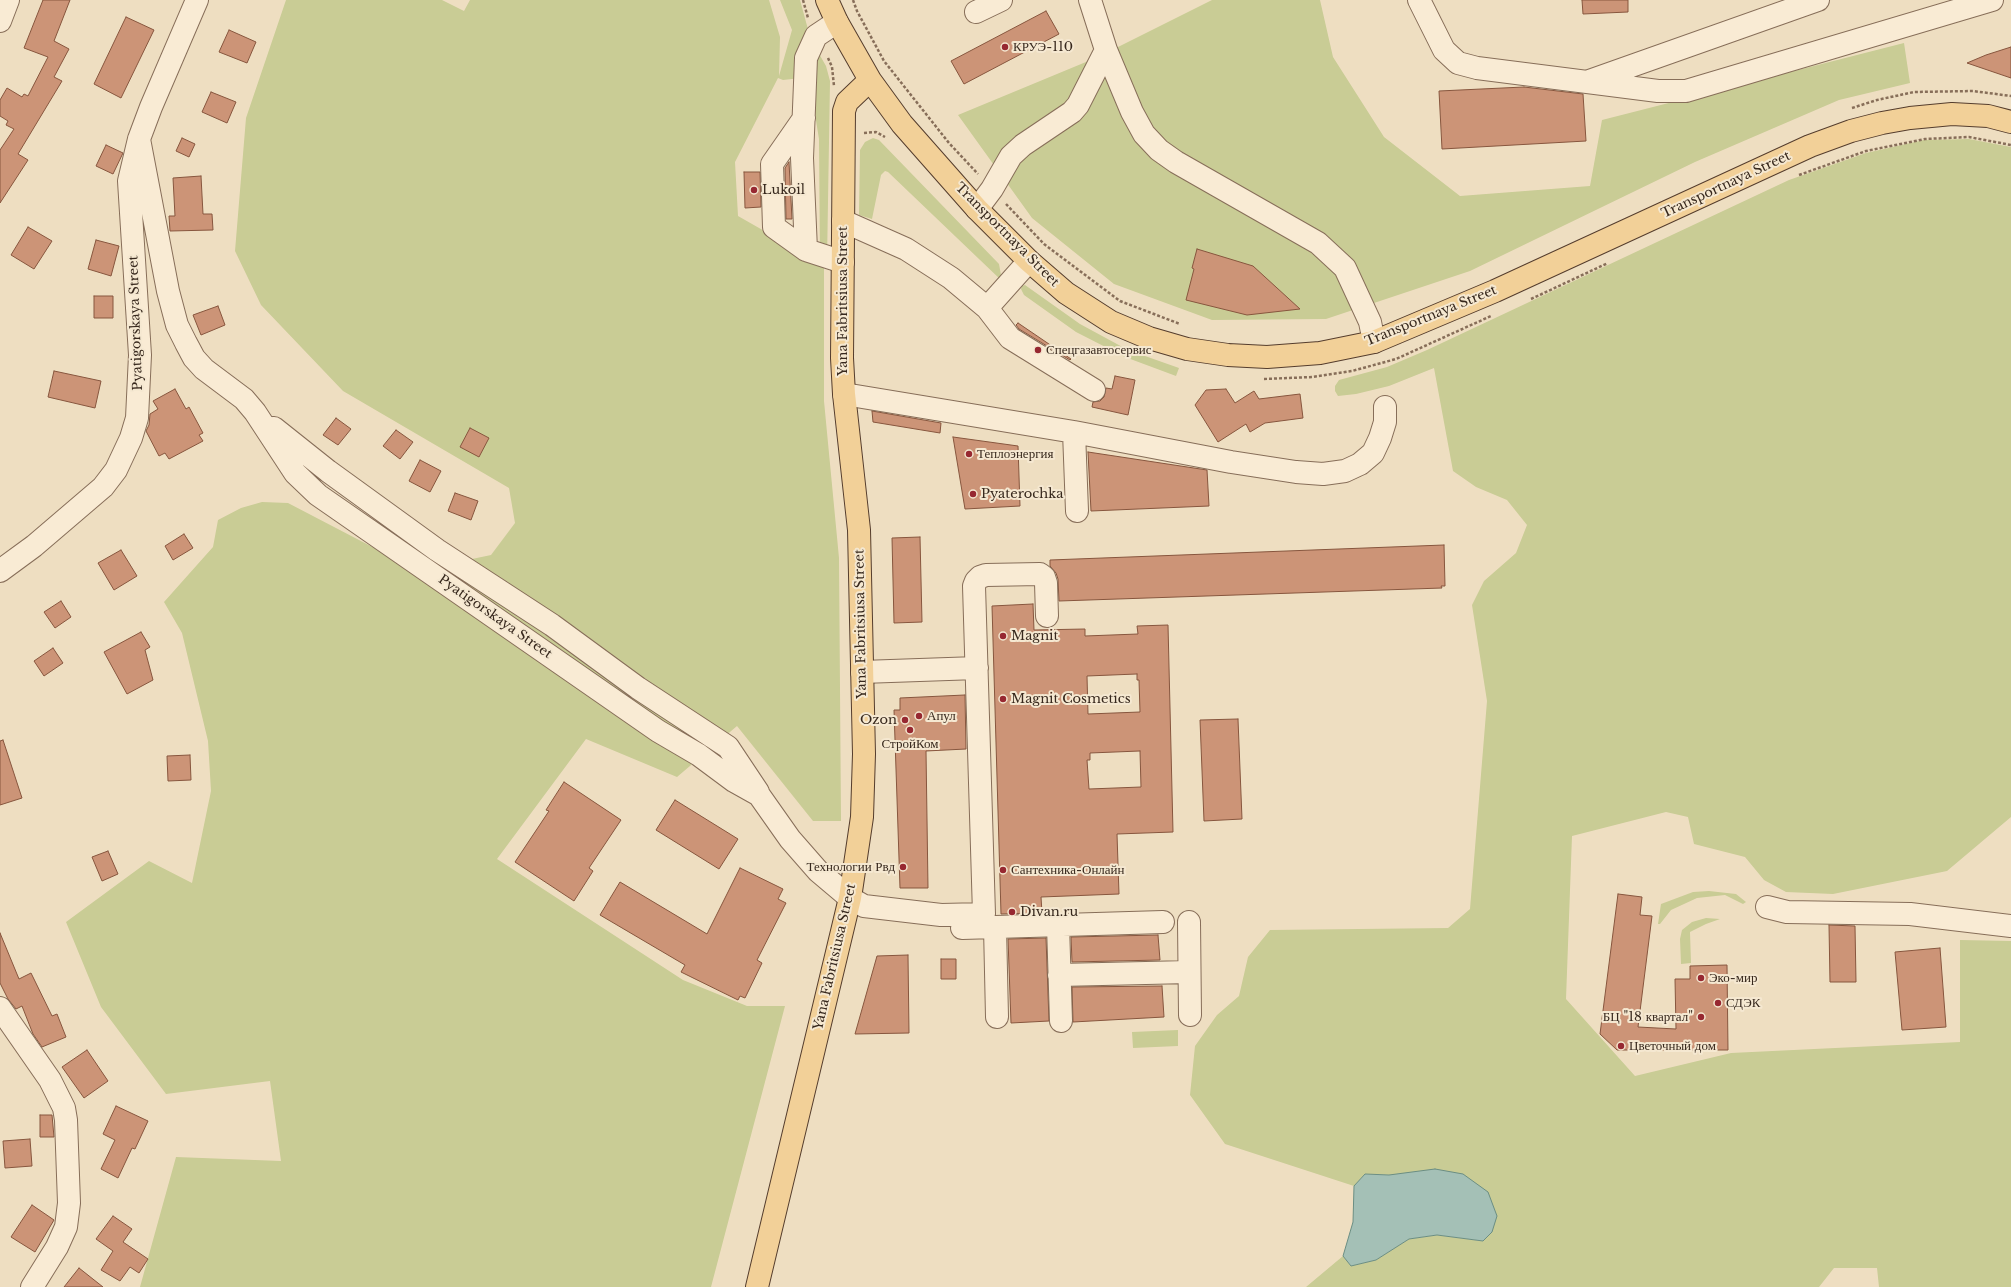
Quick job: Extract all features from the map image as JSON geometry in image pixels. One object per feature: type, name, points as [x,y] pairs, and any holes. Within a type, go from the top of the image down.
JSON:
[{"type":"main road","name":"Transportnaya Street","points":[[827,0],[837,22],[870,80],[902,124],[977,209],[1029,261],[1066,293],[1111,322],[1149,338],[1187,349],[1228,355],[1267,357],[1320,353],[1374,342],[1495,291],[1810,146],[1851,131],[1910,118],[1952,114],[1988,116],[2011,122]]},
{"type":"main road","name":"Yana Fabritsiusa Street","points":[[757,1287],[850,898],[862,817],[864,754],[860,530],[844,394],[842,358],[844,111],[847,102],[870,80]]},
{"type":"street","points":[[0,21],[8,0]]},
{"type":"street","name":"Pyatigorskaya Street","points":[[0,571],[34,546],[103,487],[116,470],[131,438],[137,418],[140,355],[129,181],[139,139],[197,0]]},
{"type":"street","points":[[976,12],[1001,0]]},
{"type":"street","points":[[1090,0],[1106,50],[1132,112],[1144,134],[1158,150],[1176,162],[1318,243],[1345,268],[1370,322],[1374,342]]},
{"type":"street","points":[[1419,0],[1444,50],[1458,63],[1477,68],[1658,91],[1686,91],[1992,0]]},
{"type":"street","points":[[1586,82],[1818,0]]},
{"type":"street","points":[[806,250],[802,158],[806,58],[816,36],[837,22]]},
{"type":"street","points":[[977,209],[992,189],[1012,156],[1023,145],[1060,121],[1078,105],[1106,50]]},
{"type":"street","points":[[804,118],[772,164],[774,227],[806,250],[843,262]]},
{"type":"street","name":"Pyatigorskaya Street","points":[[139,139],[168,291],[177,325],[194,358],[204,369],[244,399],[255,412],[295,473],[318,495],[658,731],[699,755],[734,781],[759,795],[790,839],[818,871],[850,898],[864,906],[892,910]]},
{"type":"street","points":[[843,221],[906,249],[951,278],[987,308],[1010,338],[1094,390]]},
{"type":"street","points":[[987,308],[1029,261]]},
{"type":"street","points":[[844,394],[1074,432],[1231,462],[1296,472],[1323,474],[1346,471],[1360,464],[1373,453],[1385,422],[1385,407]]},
{"type":"street","points":[[1074,432],[1077,511]]},
{"type":"street","points":[[892,910],[941,915],[984,914],[974,586],[980,577],[986,575],[1040,574],[1044,577],[1046,584],[1047,616]]},
{"type":"street","points":[[862,672],[977,668]]},
{"type":"street","points":[[1767,907],[1787,912],[1910,914],[2011,926]]},
{"type":"street","points":[[892,910],[941,928],[1163,922]]},
{"type":"street","points":[[1189,922],[1190,1015]]},
{"type":"street","points":[[1058,925],[1061,1021]]},
{"type":"street","points":[[995,927],[997,1017]]},
{"type":"street","points":[[1059,975],[1189,972]]},
{"type":"street","points":[[0,1008],[50,1080],[64,1108],[66,1120],[70,1204],[66,1227],[57,1247],[32,1287]]},
{"type":"path","points":[[804,0],[809,20]]},
{"type":"path","points":[[853,0],[857,11],[884,61],[949,143],[1044,244],[1091,281],[1120,301],[1185,326]]},
{"type":"path","points":[[1848,110],[1877,100],[1914,92],[1973,91],[2011,96]]},
{"type":"path","points":[[876,132],[891,142]]},
{"type":"path","points":[[1793,177],[1866,151],[1925,139],[1969,137],[2011,145]]},
{"type":"path","points":[[1527,300],[1613,261]]},
{"type":"path","points":[[1262,379],[1276,380],[1352,371],[1389,361],[1498,313]]},
{"type":"green space","points":[[286,0],[442,0],[464,11],[470,0],[769,0],[780,37],[779,76],[792,30],[780,0],[800,0],[809,33],[801,78],[783,80],[778,78],[735,162],[738,216],[824,265],[824,401],[839,558],[841,821],[813,821],[737,726],[677,777],[586,739],[497,859],[683,980],[747,1006],[785,1006],[711,1287],[140,1287],[176,1157],[281,1161],[270,1081],[166,1094],[101,1007],[66,922],[149,861],[192,883],[211,791],[208,741],[182,633],[164,602],[213,547],[218,520],[241,508],[262,502],[288,503],[382,552],[434,567],[491,555],[515,523],[509,488],[343,391],[261,305],[235,251],[246,118]]},
{"type":"green space","points":[[1212,0],[1320,0],[1333,57],[1384,137],[1460,196],[1590,186],[1602,120],[1904,43],[1910,83],[1839,100],[1695,162],[1470,271],[1326,319],[1212,320],[1114,284],[1032,218],[958,115],[1098,57]]},
{"type":"green space","points":[[818,52],[826,66],[830,81],[827,262],[820,262],[819,139],[811,90]]},
{"type":"green space","points":[[873,138],[879,140],[999,264],[1002,281],[888,172],[885,171],[881,175],[872,219],[859,215],[860,150],[865,142]]},
{"type":"green space","points":[[1969,139],[2011,147],[2011,817],[1947,871],[1833,894],[1786,892],[1764,880],[1745,857],[1694,844],[1688,817],[1666,812],[1572,836],[1566,999],[1635,1076],[1731,1053],[1960,1042],[1960,940],[2011,941],[2011,1287],[1879,1287],[1877,1268],[1834,1268],[1819,1287],[1306,1287],[1343,1256],[1351,1266],[1376,1260],[1409,1239],[1437,1235],[1483,1241],[1389,1175],[1365,1174],[1354,1186],[1225,1144],[1190,1095],[1195,1046],[1217,1015],[1239,996],[1248,957],[1270,930],[1448,928],[1470,909],[1487,701],[1472,605],[1484,581],[1516,553],[1527,525],[1507,500],[1476,487],[1453,471],[1434,368],[1389,386],[1356,394],[1338,396],[1335,391],[1335,386],[1339,380],[1387,367],[1427,350],[1789,180],[1866,153],[1924,140]]},
{"type":"green space","points":[[1025,285],[1080,324],[1128,350],[1179,368],[1176,376],[1125,357],[1076,332],[1024,295],[1021,289],[1022,286]]},
{"type":"green space","points":[[1709,891],[1736,894],[1746,902],[1743,904],[1725,895],[1697,898],[1671,910],[1660,924],[1658,924],[1661,904],[1693,892]]},
{"type":"green space","points":[[1706,918],[1720,919],[1690,932],[1691,963],[1681,964],[1680,939],[1682,930],[1692,922]]},
{"type":"green space","points":[[1178,1030],[1178,1046],[1133,1048],[1132,1032]]},
{"type":"water","points":[[1435,1169],[1463,1174],[1488,1192],[1497,1216],[1492,1232],[1483,1241],[1437,1235],[1409,1239],[1376,1260],[1351,1266],[1343,1256],[1353,1222],[1354,1186],[1365,1174],[1389,1175]]},
{"type":"building","points":[[43,0],[70,0],[54,41],[69,49],[54,77],[62,81],[18,154],[28,160],[0,203],[0,150],[14,129],[6,125],[8,121],[0,116],[0,100],[7,88],[22,97],[24,94],[28,96],[48,57],[24,48]]},
{"type":"building","points":[[1582,0],[1628,0],[1628,12],[1583,14]]},
{"type":"building","name":"КРУЭ-110","points":[[1046,11],[1059,34],[964,84],[951,61]]},
{"type":"building","points":[[126,17],[154,30],[121,98],[94,84]]},
{"type":"building","points":[[229,30],[256,42],[247,63],[219,52]]},
{"type":"building","points":[[2011,47],[2011,78],[1967,63],[1986,55]]},
{"type":"building","points":[[1524,87],[1583,94],[1586,141],[1442,149],[1439,91]]},
{"type":"building","points":[[211,92],[236,102],[227,123],[202,112]]},
{"type":"building","points":[[182,138],[195,144],[189,157],[176,151]]},
{"type":"building","points":[[106,145],[123,153],[113,174],[96,166]]},
{"type":"building","points":[[789,162],[792,219],[786,219],[785,168]]},
{"type":"building","name":"Lukoil","points":[[744,172],[760,172],[761,207],[745,208]]},
{"type":"building","points":[[201,176],[203,214],[212,214],[213,230],[170,231],[169,216],[175,216],[173,178]]},
{"type":"building","points":[[28,227],[52,241],[34,269],[11,255]]},
{"type":"building","points":[[96,240],[119,246],[111,276],[88,269]]},
{"type":"building","points":[[1197,249],[1253,266],[1300,309],[1247,315],[1186,300],[1194,269],[1192,268]]},
{"type":"building","points":[[94,296],[113,296],[113,318],[94,318]]},
{"type":"building","points":[[218,306],[225,325],[201,335],[193,315]]},
{"type":"building","points":[[1018,323],[1071,359],[1070,360],[1019,329],[1016,325]]},
{"type":"building","points":[[54,371],[101,381],[95,408],[48,397]]},
{"type":"building","points":[[1115,376],[1135,380],[1128,415],[1092,407],[1093,402],[1100,401],[1104,397],[1106,388],[1112,389]]},
{"type":"building","points":[[175,389],[186,409],[189,407],[203,433],[199,435],[203,441],[169,459],[165,453],[159,456],[146,431],[149,425],[150,414],[158,409],[153,401]]},
{"type":"building","points":[[1226,389],[1235,403],[1254,391],[1259,399],[1300,394],[1303,418],[1265,423],[1250,432],[1246,424],[1218,442],[1195,405],[1206,390]]},
{"type":"building","points":[[872,411],[941,423],[940,433],[873,422]]},
{"type":"building","points":[[336,418],[351,429],[338,445],[323,435]]},
{"type":"building","points":[[470,428],[489,438],[479,457],[460,447]]},
{"type":"building","points":[[396,430],[413,442],[400,459],[383,446]]},
{"type":"building","points":[[953,437],[1018,446],[1020,506],[965,509]]},
{"type":"building","points":[[1088,452],[1207,470],[1209,506],[1091,511]]},
{"type":"building","points":[[420,460],[441,471],[430,492],[409,481]]},
{"type":"building","points":[[455,493],[478,501],[471,520],[448,511]]},
{"type":"building","points":[[184,534],[193,548],[173,560],[165,546]]},
{"type":"building","points":[[920,537],[922,622],[894,623],[892,538]]},
{"type":"building","points":[[1444,545],[1445,586],[1441,586],[1442,588],[1059,601],[1058,579],[1056,573],[1050,566],[1050,560]]},
{"type":"building","points":[[121,550],[137,576],[114,590],[98,563]]},
{"type":"building","points":[[61,601],[71,617],[55,628],[44,612]]},
{"type":"building","points":[[1033,604],[1034,630],[1085,629],[1085,636],[1138,634],[1137,626],[1168,625],[1173,832],[1117,834],[1119,894],[1041,897],[1042,913],[1001,914],[992,606]],"holes":[[[1137,674],[1137,680],[1139,680],[1140,712],[1088,714],[1087,676]],[[1140,751],[1141,787],[1089,789],[1087,760],[1090,760],[1090,753]]]},
{"type":"building","points":[[141,632],[150,647],[145,650],[153,680],[127,694],[104,652]]},
{"type":"building","points":[[53,648],[63,663],[44,676],[34,661]]},
{"type":"building","points":[[965,695],[966,749],[926,751],[928,888],[900,888],[894,710],[900,710],[900,698]]},
{"type":"building","points":[[1238,719],[1242,819],[1204,821],[1200,720]]},
{"type":"building","points":[[3,740],[22,798],[0,805],[0,741]]},
{"type":"building","points":[[190,755],[191,780],[168,781],[167,756]]},
{"type":"building","points":[[564,782],[621,820],[589,868],[593,871],[574,901],[515,862],[549,811],[546,810]]},
{"type":"building","points":[[675,800],[738,839],[719,869],[656,830]]},
{"type":"building","points":[[108,851],[118,874],[102,881],[92,857]]},
{"type":"building","points":[[740,868],[783,889],[778,899],[786,903],[757,960],[762,963],[745,998],[740,996],[738,1000],[681,972],[685,965],[600,915],[620,882],[707,934]]},
{"type":"building","points":[[1618,894],[1642,897],[1640,915],[1652,916],[1638,1027],[1676,1029],[1675,979],[1690,979],[1690,966],[1727,965],[1728,1050],[1617,1050],[1600,1034]]},
{"type":"building","points":[[1829,925],[1855,926],[1856,982],[1830,982]]},
{"type":"building","points":[[0,933],[19,979],[31,973],[52,1016],[57,1014],[66,1037],[42,1047],[33,1034],[22,1006],[16,1009],[8,999],[0,983]]},
{"type":"building","points":[[1158,935],[1160,960],[1072,962],[1071,937]]},
{"type":"building","points":[[1046,938],[1049,1021],[1011,1023],[1008,939]]},
{"type":"building","points":[[1940,948],[1946,1027],[1902,1030],[1895,952]]},
{"type":"building","points":[[908,955],[909,1033],[855,1034],[877,956]]},
{"type":"building","points":[[941,959],[956,959],[956,979],[941,979]]},
{"type":"building","points":[[1162,986],[1164,1017],[1073,1022],[1072,987]]},
{"type":"building","points":[[87,1050],[108,1081],[84,1098],[62,1067]]},
{"type":"building","points":[[116,1106],[148,1121],[135,1149],[132,1148],[118,1178],[101,1169],[115,1140],[103,1134]]},
{"type":"building","points":[[40,1115],[52,1115],[54,1137],[40,1137]]},
{"type":"building","points":[[30,1139],[32,1166],[5,1168],[3,1141]]},
{"type":"building","points":[[32,1205],[54,1220],[35,1252],[11,1237]]},
{"type":"building","points":[[113,1216],[132,1229],[123,1242],[148,1259],[139,1273],[130,1267],[120,1281],[101,1270],[113,1251],[96,1239]]},
{"type":"building","points":[[79,1268],[103,1287],[64,1287]]},
{"type":"place","name":"КРУЭ-110","points":[[1005,47]]},
{"type":"place","name":"Lukoil","points":[[754,190]]},
{"type":"place","name":"Спецгазавтосервис","points":[[1038,350]]},
{"type":"place","name":"Теплоэнергия","points":[[969,454]]},
{"type":"place","name":"Pyaterochka","points":[[973,494]]},
{"type":"place","name":"Magnit","points":[[1003,636]]},
{"type":"place","name":"Magnit Cosmetics","points":[[1003,699]]},
{"type":"place","name":"Апул","points":[[919,716]]},
{"type":"place","name":"Ozon","points":[[905,720]]},
{"type":"place","name":"СтройКом","points":[[910,730]]},
{"type":"place","name":"Технологии Рвд","points":[[903,867]]},
{"type":"place","name":"Сантехника-Онлайн","points":[[1003,870]]},
{"type":"place","name":"Divan.ru","points":[[1012,912]]},
{"type":"place","name":"Эко-мир","points":[[1701,978]]},
{"type":"place","name":"СДЭК","points":[[1718,1003]]},
{"type":"place","name":"БЦ \"18 квартал\"","points":[[1701,1017]]},
{"type":"place","name":"Цветочный дом","points":[[1621,1046]]}]
